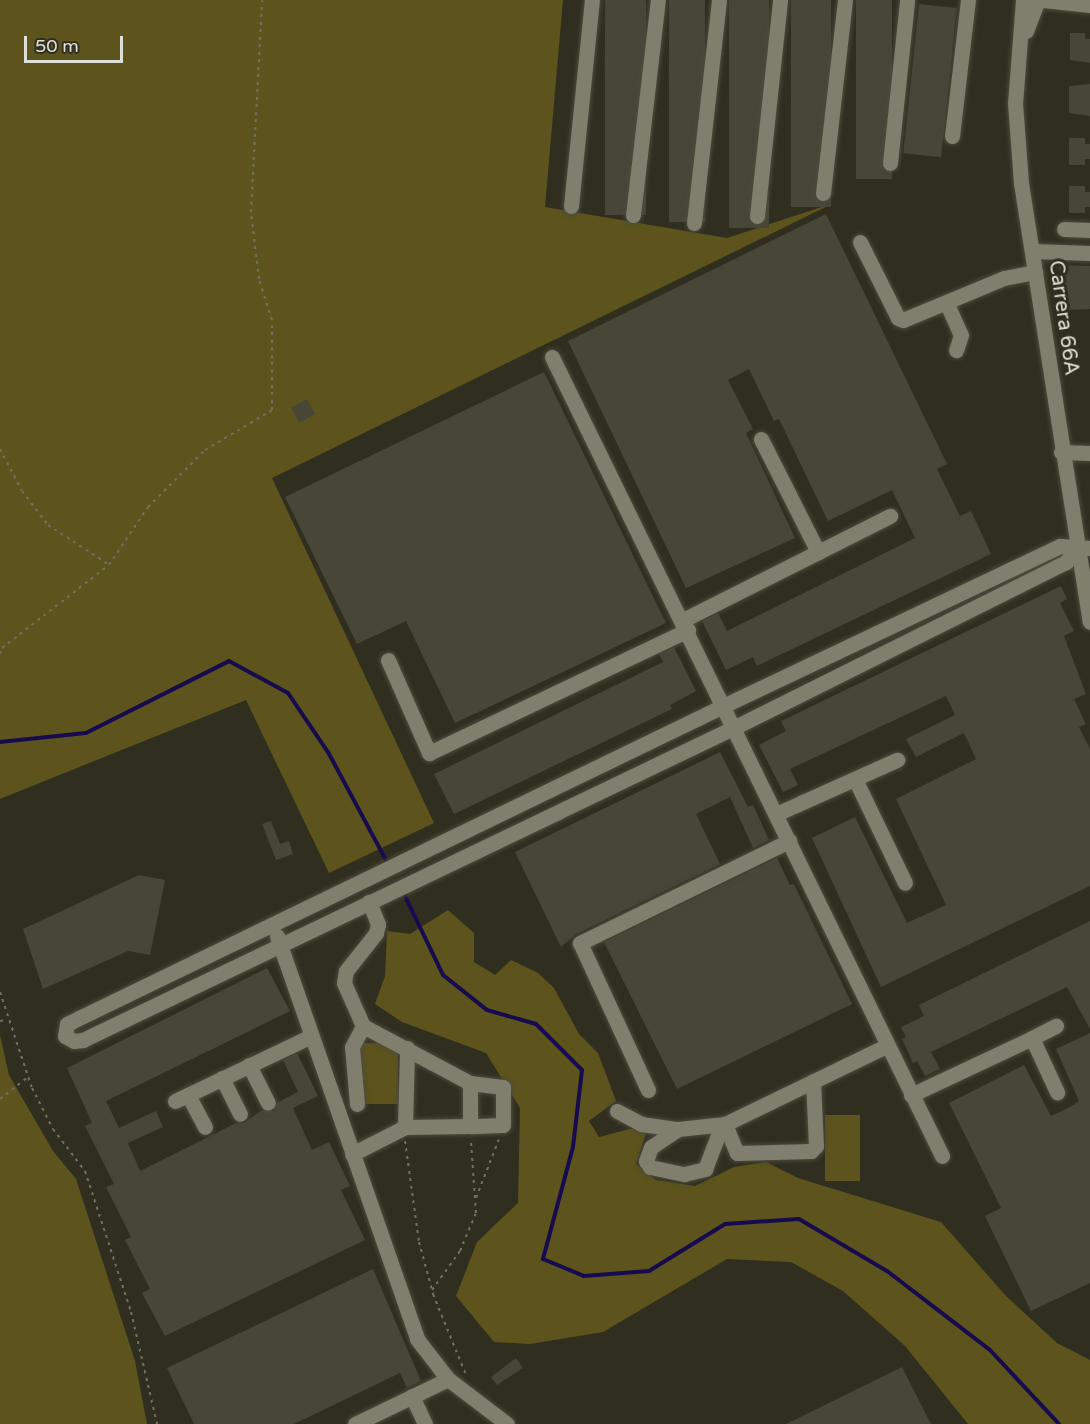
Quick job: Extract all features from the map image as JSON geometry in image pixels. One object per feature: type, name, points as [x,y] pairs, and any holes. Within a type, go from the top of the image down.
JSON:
[{"type":"street","points":[[571,206],[592,0]]},
{"type":"street","points":[[633,215],[658,0]]},
{"type":"street","points":[[694,223],[720,0]]},
{"type":"street","points":[[757,216],[780,0]]},
{"type":"street","points":[[823,193],[845,0]]},
{"type":"street","points":[[890,163],[907,0]]},
{"type":"street","points":[[952,136],[968,0],[963,0]]},
{"type":"street","name":"Carrera 66A","points":[[1023,0],[1017,143],[1061,453],[1083,548],[1090,622]]},
{"type":"street","name":"Carrera 66A","points":[[1019,54],[1038,0]]},
{"type":"street","points":[[1043,0],[1090,5]]},
{"type":"street","points":[[1064,229],[1090,230]]},
{"type":"street","points":[[860,242],[898,318],[910,320],[1004,278],[1035,272]]},
{"type":"street","points":[[1032,251],[1090,253]]},
{"type":"street","points":[[946,304],[960,331],[956,350]]},
{"type":"street","points":[[552,357],[725,705],[886,1046],[942,1156]]},
{"type":"street","points":[[761,439],[818,552]]},
{"type":"street","points":[[1061,453],[1090,453]]},
{"type":"street","points":[[388,660],[429,753],[685,625],[818,552],[890,516]]},
{"type":"street","points":[[1060,546],[1083,548],[1066,562],[735,727],[458,858],[375,900],[82,1040],[74,1041],[65,1036],[67,1024],[725,705],[1060,546]]},
{"type":"street","points":[[777,814],[897,760]]},
{"type":"street","points":[[855,779],[905,883]]},
{"type":"street","points":[[648,1090],[580,943],[789,841]]},
{"type":"street","points":[[352,1154],[405,1127],[503,1125],[503,1088],[470,1083],[363,1026],[344,983],[346,971],[376,933],[378,924],[375,900]]},
{"type":"street","points":[[273,925],[417,1340],[448,1379],[507,1424]]},
{"type":"street","points":[[357,1104],[352,1047],[363,1026]]},
{"type":"street","points":[[911,1095],[1056,1026]]},
{"type":"street","points":[[205,1127],[181,1098],[311,1036]]},
{"type":"street","points":[[1032,1038],[1057,1092]]},
{"type":"street","points":[[618,1111],[641,1124],[678,1129],[724,1124],[886,1046]]},
{"type":"street","points":[[405,1127],[407,1048]]},
{"type":"street","points":[[249,1065],[268,1103]]},
{"type":"street","points":[[222,1078],[240,1114]]},
{"type":"street","points":[[724,1124],[737,1153],[811,1151],[816,1146],[813,1081]]},
{"type":"street","points":[[470,1083],[470,1126]]},
{"type":"street","points":[[678,1129],[651,1147],[646,1161],[650,1167],[684,1174],[705,1169],[724,1124]]},
{"type":"street","points":[[355,1424],[448,1379]]},
{"type":"street","points":[[412,1396],[425,1424]]},
{"type":"path","points":[[0,654],[2,648],[109,565],[148,507],[205,450],[272,410],[272,320],[259,279],[251,212],[262,0]]},
{"type":"path","points":[[0,449],[22,491],[48,525],[109,565]]},
{"type":"path","points":[[0,992],[7,1020],[28,1077],[53,1129],[84,1171],[130,1312],[157,1424]]},
{"type":"path","points":[[0,1022],[7,1020]]},
{"type":"path","points":[[0,1099],[28,1077]]},
{"type":"path","points":[[476,1199],[503,1125]]},
{"type":"path","points":[[432,1290],[460,1251],[477,1213],[470,1126]]},
{"type":"path","points":[[405,1127],[412,1209],[432,1290],[468,1379]]},
{"type":"shaded area","points":[[0,0],[563,0],[545,207],[727,238],[834,203],[272,478],[434,823],[329,873],[246,700],[0,799]]},
{"type":"shaded area","points":[[448,910],[474,933],[474,962],[495,975],[511,960],[538,973],[554,988],[579,1034],[598,1053],[616,1101],[589,1121],[599,1137],[649,1124],[636,1164],[656,1180],[695,1186],[734,1167],[766,1162],[798,1178],[941,1222],[1006,1296],[1057,1343],[1090,1360],[1090,1424],[968,1424],[905,1346],[843,1291],[791,1262],[727,1259],[603,1332],[530,1344],[494,1342],[456,1296],[477,1242],[518,1203],[520,1108],[486,1053],[402,1022],[375,1004],[385,976],[387,931],[410,934]]},
{"type":"shaded area","points":[[0,1035],[9,1075],[53,1151],[76,1179],[135,1361],[147,1424],[0,1424]]},
{"type":"shaded area","points":[[360,1043],[398,1043],[398,1104],[360,1104]]},
{"type":"shaded area","points":[[825,1115],[860,1115],[860,1181],[825,1181]]},
{"type":"building","points":[[605,0],[646,0],[646,215],[605,215]]},
{"type":"building","points":[[669,0],[705,0],[705,222],[669,222]]},
{"type":"building","points":[[729,0],[769,0],[769,228],[729,228]]},
{"type":"building","points":[[791,0],[831,0],[831,207],[791,207]]},
{"type":"building","points":[[856,0],[892,0],[892,179],[856,179]]},
{"type":"building","points":[[919,4],[957,8],[941,157],[903,153]]},
{"type":"building","points":[[1070,33],[1085,33],[1085,39],[1090,39],[1090,63],[1070,60]]},
{"type":"building","points":[[1090,84],[1090,116],[1069,113],[1069,86]]},
{"type":"building","points":[[1069,138],[1085,138],[1085,144],[1090,144],[1090,159],[1085,159],[1085,165],[1069,165]]},
{"type":"building","points":[[1069,186],[1085,186],[1085,192],[1090,192],[1090,207],[1085,207],[1085,213],[1069,213]]},
{"type":"building","points":[[826,214],[947,464],[937,469],[960,516],[971,511],[991,554],[757,666],[753,657],[726,670],[702,621],[718,613],[727,631],[915,538],[892,490],[828,521],[779,419],[774,421],[749,369],[728,380],[753,429],[746,433],[795,538],[686,588],[568,341]]},
{"type":"building","points":[[1059,265],[1090,266],[1090,309],[1066,310]]},
{"type":"building","points":[[544,372],[666,623],[455,723],[406,621],[357,644],[285,497]]},
{"type":"building","points":[[307,399],[315,414],[299,422],[291,407]]},
{"type":"building","points":[[1061,586],[1067,599],[1060,603],[1074,631],[1064,636],[1086,694],[1074,699],[1086,724],[1079,727],[1090,749],[1090,886],[881,987],[812,838],[855,817],[907,923],[946,905],[896,799],[976,759],[964,733],[916,757],[906,739],[955,715],[946,696],[790,769],[798,785],[783,792],[759,745],[786,731],[781,721]]},
{"type":"building","points":[[674,647],[696,691],[670,705],[672,709],[454,814],[434,774],[663,662],[659,654]]},
{"type":"building","points":[[720,752],[748,807],[753,805],[769,840],[753,848],[730,797],[696,814],[720,864],[576,934],[561,947],[515,852]]},
{"type":"building","points":[[271,821],[280,844],[289,841],[293,854],[276,860],[262,824]]},
{"type":"building","points":[[777,858],[790,885],[794,884],[852,1004],[677,1089],[604,942]]},
{"type":"building","points":[[139,875],[165,880],[150,955],[128,951],[43,989],[23,929]]},
{"type":"building","points":[[1090,921],[1090,1029],[1067,987],[931,1052],[940,1069],[925,1076],[917,1061],[913,1063],[902,1039],[906,1037],[901,1027],[924,1016],[919,1005]]},
{"type":"building","points":[[267,968],[290,1011],[106,1101],[119,1128],[156,1111],[163,1127],[128,1143],[140,1171],[236,1123],[244,1123],[262,1110],[273,1111],[278,1102],[298,1092],[283,1060],[297,1053],[318,1096],[293,1108],[312,1150],[329,1142],[350,1186],[341,1190],[365,1240],[165,1336],[142,1293],[150,1289],[125,1240],[131,1237],[106,1187],[114,1184],[85,1126],[92,1123],[67,1068]]},
{"type":"building","points":[[1090,1033],[1090,1283],[1031,1311],[985,1216],[1001,1208],[949,1103],[1024,1065],[1051,1116],[1070,1107],[1079,1101],[1056,1049]]},
{"type":"building","points":[[373,1269],[421,1381],[407,1388],[400,1373],[294,1424],[194,1424],[167,1368]]},
{"type":"building","points":[[516,1358],[523,1368],[497,1385],[491,1377]]},
{"type":"building","points":[[902,1367],[931,1424],[786,1424]]},
{"type":"waterway","points":[[0,742],[86,733],[229,661],[288,693],[328,752],[388,864]]},
{"type":"waterway","points":[[402,890],[443,975],[487,1010],[536,1024],[582,1070],[573,1147],[543,1259],[584,1276],[649,1271],[725,1224],[799,1219],[887,1271],[990,1350],[1059,1424]]}]
